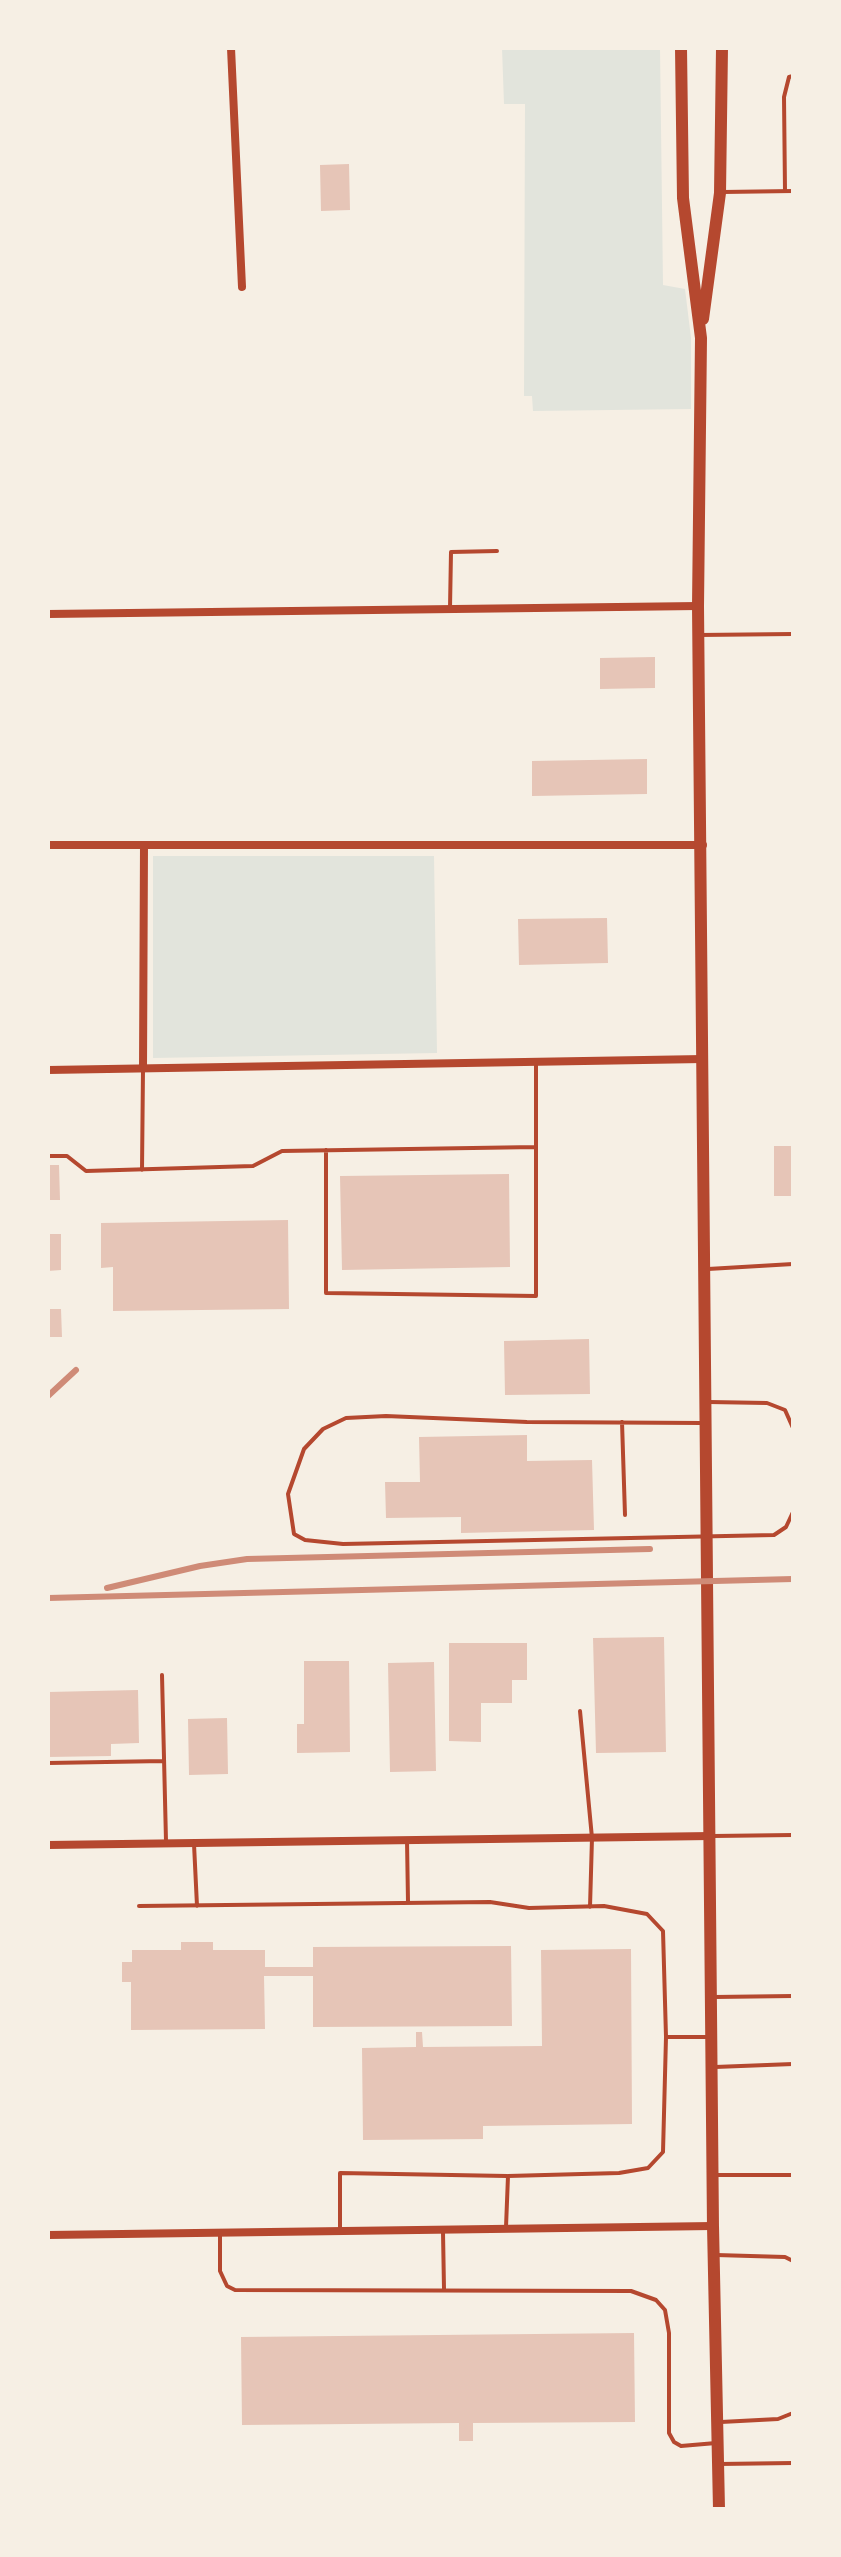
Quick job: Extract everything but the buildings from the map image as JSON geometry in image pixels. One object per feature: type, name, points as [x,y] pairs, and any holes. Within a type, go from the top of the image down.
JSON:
[{"type":"main road","points":[[681,48],[683,198],[701,338]]},
{"type":"main road","points":[[719,2509],[713,2226],[703,845],[698,606],[701,338],[720,193],[722,48]]},
{"type":"street","points":[[231,48],[242,287]]},
{"type":"street","points":[[48,614],[698,606]]},
{"type":"street","points":[[48,845],[703,845]]},
{"type":"street","points":[[143,1069],[144,845]]},
{"type":"street","points":[[48,1070],[703,1059]]},
{"type":"street","points":[[48,1845],[711,1836]]},
{"type":"street","points":[[48,2235],[713,2226]]},
{"type":"lane","points":[[785,191],[784,97],[789,77],[793,76]]},
{"type":"lane","points":[[720,193],[793,191]]},
{"type":"lane","points":[[450,609],[451,552],[497,551]]},
{"type":"lane","points":[[699,635],[793,634]]},
{"type":"lane","points":[[326,1150],[326,1293],[536,1296],[536,1062]]},
{"type":"lane","points":[[142,1170],[143,1069]]},
{"type":"lane","points":[[48,1156],[67,1156],[86,1171],[142,1170],[253,1166],[282,1151],[536,1147]]},
{"type":"lane","points":[[706,1270],[793,1264]]},
{"type":"lane","points":[[707,1402],[767,1403],[785,1410],[793,1428]]},
{"type":"lane","points":[[707,1423],[386,1416],[346,1418],[323,1429],[304,1449],[288,1494],[294,1534],[305,1540],[343,1544],[774,1535],[786,1527],[793,1512]]},
{"type":"lane","points":[[622,1422],[625,1515]]},
{"type":"lane","points":[[162,1675],[166,1843]]},
{"type":"lane","points":[[580,1711],[592,1838],[590,1907]]},
{"type":"lane","points":[[48,1763],[164,1761]]},
{"type":"lane","points":[[711,1836],[793,1835]]},
{"type":"lane","points":[[407,1840],[408,1902]]},
{"type":"lane","points":[[194,1843],[197,1906]]},
{"type":"lane","points":[[139,1906],[408,1902],[490,1902],[529,1908],[604,1906],[647,1914],[663,1931],[666,2037],[663,2152],[648,2168],[619,2173],[508,2176],[340,2173],[340,2231]]},
{"type":"lane","points":[[712,1997],[793,1996]]},
{"type":"lane","points":[[666,2037],[712,2037]]},
{"type":"lane","points":[[712,2067],[793,2064]]},
{"type":"lane","points":[[713,2175],[793,2175]]},
{"type":"lane","points":[[506,2229],[508,2176]]},
{"type":"lane","points":[[443,2230],[444,2289]]},
{"type":"lane","points":[[220,2233],[220,2271],[227,2286],[235,2290],[631,2291],[656,2300],[665,2310],[669,2333],[669,2433],[674,2442],[681,2446],[717,2443]]},
{"type":"lane","points":[[714,2255],[785,2257],[793,2261]]},
{"type":"lane","points":[[717,2422],[778,2419],[793,2413]]},
{"type":"lane","points":[[718,2465],[793,2463]]},
{"type":"shaded area","points":[[502,48],[660,48],[663,285],[685,289],[691,338],[691,409],[533,411],[532,396],[524,396],[525,104],[504,104]]},
{"type":"shaded area","points":[[153,856],[434,856],[437,1053],[153,1058]]},
{"type":"railway","points":[[48,1396],[76,1370]]},
{"type":"railway","points":[[107,1588],[200,1566],[247,1559],[650,1549]]},
{"type":"railway","points":[[48,1598],[793,1579]]}]
